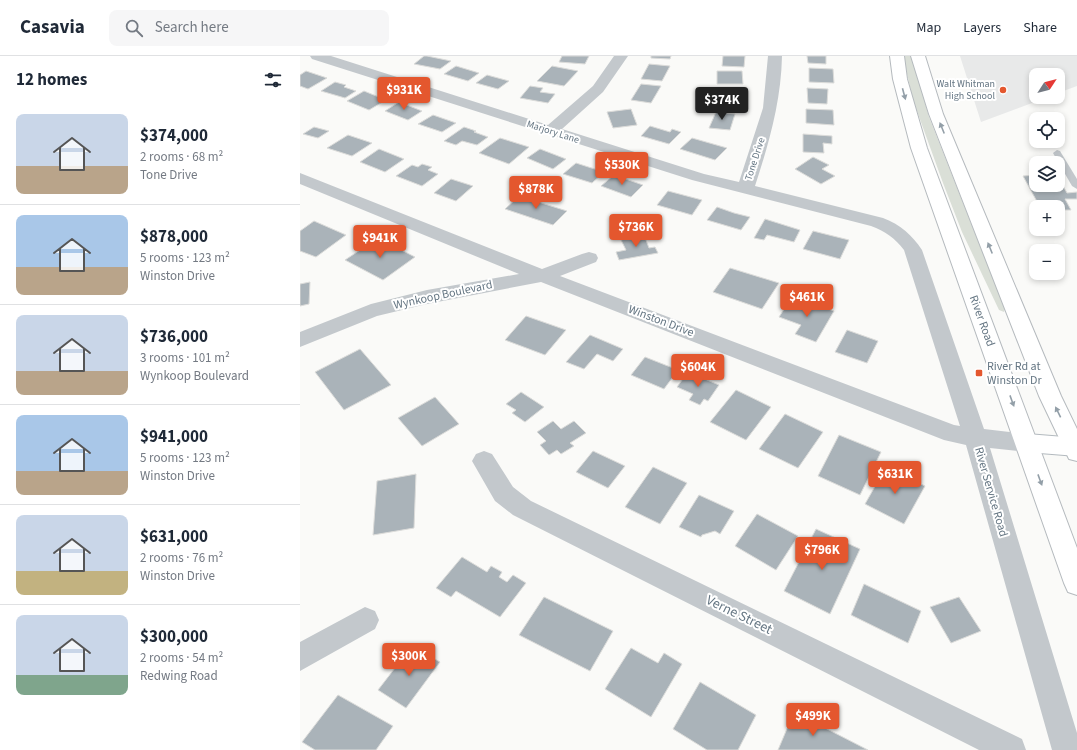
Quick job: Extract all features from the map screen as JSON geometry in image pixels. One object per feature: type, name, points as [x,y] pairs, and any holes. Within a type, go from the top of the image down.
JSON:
[{"type":"main road","name":"River Road","points":[[897,56],[900,79],[919,148],[1077,583]]},
{"type":"main road","points":[[918,56],[936,114],[1050,396],[1076,449]]},
{"type":"main road","points":[[1027,443],[1076,449]]},
{"type":"street","name":"Marjory Lane","points":[[317,56],[550,131],[745,190],[877,222],[892,228],[905,237]]},
{"type":"street","points":[[550,131],[598,89],[622,56]]},
{"type":"street","name":"Tone Drive","points":[[745,190],[762,142],[772,101],[775,56]]},
{"type":"street","name":"Winston Drive","points":[[300,178],[542,276],[952,434],[1027,443]]},
{"type":"street","name":"River Service Road","points":[[905,237],[913,250],[975,436],[1068,750]]},
{"type":"street","name":"Wynkoop Boulevard","points":[[300,340],[371,311],[427,297],[542,276],[589,258]]},
{"type":"street","name":"Verne Street","points":[[484,462],[504,494],[522,508],[1011,750]]},
{"type":"street","points":[[300,657],[365,620]]},
{"type":"lane","points":[[1057,153],[1077,186]]},
{"type":"shaded area","points":[[903,56],[912,56],[929,117],[1005,309],[1004,312],[999,310],[962,232],[913,100]]},
{"type":"shaded area","name":"Walt Whitman High School","points":[[960,56],[1077,56],[1077,86],[1065,90],[1065,68],[1029,68],[1029,104],[981,122]]},
{"type":"building","points":[[424,56],[451,61],[440,69],[414,64]]},
{"type":"building","points":[[562,56],[589,56],[585,64],[559,62]]},
{"type":"building","points":[[651,56],[671,56],[670,59],[651,58]]},
{"type":"building","points":[[723,56],[745,56],[744,67],[722,66]]},
{"type":"building","points":[[807,56],[826,56],[826,64],[808,63]]},
{"type":"building","points":[[649,64],[670,66],[662,81],[641,79]]},
{"type":"building","points":[[456,66],[479,73],[468,81],[444,74]]},
{"type":"building","points":[[552,66],[578,71],[564,86],[537,81]]},
{"type":"building","points":[[809,68],[833,69],[834,83],[809,82]]},
{"type":"building","points":[[306,71],[327,78],[308,89],[300,86],[300,75]]},
{"type":"building","points":[[717,71],[742,71],[743,84],[717,84]]},
{"type":"building","points":[[487,75],[509,81],[498,89],[476,83]]},
{"type":"building","points":[[335,82],[346,85],[344,87],[356,91],[345,98],[321,91]]},
{"type":"building","points":[[641,84],[661,86],[651,103],[631,100]]},
{"type":"building","points":[[530,86],[543,88],[540,92],[555,94],[548,103],[520,98]]},
{"type":"building","points":[[714,88],[736,90],[732,106],[710,104]]},
{"type":"building","points":[[807,88],[828,89],[827,104],[808,103]]},
{"type":"building","points":[[364,91],[386,100],[369,110],[347,101]]},
{"type":"building","points":[[399,102],[422,111],[408,120],[385,111]]},
{"type":"building","points":[[631,109],[637,125],[613,128],[607,112]]},
{"type":"building","points":[[806,109],[833,110],[834,125],[806,123]]},
{"type":"building","points":[[716,112],[735,114],[730,130],[709,128]]},
{"type":"building","points":[[433,115],[456,123],[442,132],[418,124]]},
{"type":"building","points":[[650,126],[670,132],[672,129],[681,132],[669,144],[641,136]]},
{"type":"building","points":[[314,127],[329,131],[318,138],[303,134]]},
{"type":"building","points":[[464,127],[488,137],[477,145],[462,141],[456,145],[444,141]]},
{"type":"building","points":[[803,134],[832,136],[832,144],[823,143],[824,153],[803,152]]},
{"type":"building","points":[[348,135],[372,143],[352,156],[327,148]]},
{"type":"building","points":[[500,138],[529,147],[509,164],[479,153]]},
{"type":"building","points":[[692,138],[727,148],[715,160],[680,149]]},
{"type":"building","points":[[379,149],[404,159],[385,172],[360,162]]},
{"type":"building","points":[[540,149],[566,159],[553,169],[527,158]]},
{"type":"building","points":[[813,157],[829,165],[822,169],[835,176],[821,184],[795,169]]},
{"type":"building","points":[[576,163],[604,172],[592,183],[563,174]]},
{"type":"building","points":[[422,164],[432,167],[428,170],[438,174],[422,186],[396,176],[412,165],[418,167]]},
{"type":"building","points":[[614,175],[643,185],[631,197],[601,186]]},
{"type":"building","points":[[1023,176],[1029,176],[1029,187]]},
{"type":"building","points":[[451,179],[473,186],[456,201],[434,193]]},
{"type":"building","points":[[1065,189],[1067,193],[1077,192],[1077,199],[1065,199],[1071,210],[1065,210],[1065,200],[1036,200],[1032,192],[1065,192]]},
{"type":"building","points":[[668,191],[702,200],[692,215],[657,205]]},
{"type":"building","points":[[519,196],[567,211],[553,225],[505,209]]},
{"type":"building","points":[[717,207],[750,217],[741,230],[707,220]]},
{"type":"building","points":[[765,219],[800,230],[794,242],[767,235],[764,240],[754,238]]},
{"type":"building","points":[[314,221],[346,235],[316,257],[300,251],[300,231]]},
{"type":"building","points":[[813,231],[849,240],[840,259],[803,249]]},
{"type":"building","points":[[644,235],[649,248],[655,247],[658,253],[619,260],[616,252],[626,250],[621,240]]},
{"type":"building","points":[[378,238],[415,257],[383,280],[345,260]]},
{"type":"building","points":[[730,268],[779,283],[762,309],[713,292]]},
{"type":"building","points":[[310,282],[309,304],[300,306],[300,284]]},
{"type":"building","points":[[792,297],[834,311],[816,342],[795,334],[801,325],[779,317]]},
{"type":"building","points":[[526,316],[566,330],[545,355],[505,340]]},
{"type":"building","points":[[847,330],[878,341],[867,363],[835,352]]},
{"type":"building","points":[[590,335],[623,349],[613,361],[597,354],[584,369],[566,362]]},
{"type":"building","points":[[360,349],[391,385],[344,410],[315,372]]},
{"type":"building","points":[[645,357],[678,370],[664,389],[631,375]]},
{"type":"building","points":[[688,372],[719,385],[708,401],[704,399],[700,405],[689,400],[693,394],[677,387]]},
{"type":"building","points":[[736,390],[771,407],[746,440],[710,422]]},
{"type":"building","points":[[521,392],[544,407],[525,422],[512,413],[516,410],[506,404]]},
{"type":"building","points":[[435,397],[459,424],[422,446],[398,418]]},
{"type":"building","points":[[785,414],[823,432],[798,468],[759,449]]},
{"type":"building","points":[[553,421],[561,429],[574,421],[586,433],[570,443],[574,446],[561,454],[557,450],[549,455],[540,445],[546,441],[537,432]]},
{"type":"building","points":[[839,435],[881,452],[860,495],[818,476]]},
{"type":"building","points":[[593,451],[625,466],[608,488],[576,472]]},
{"type":"building","points":[[653,467],[687,483],[660,524],[625,507]]},
{"type":"building","points":[[886,467],[925,486],[904,524],[865,504]]},
{"type":"building","points":[[416,474],[414,528],[373,535],[377,481]]},
{"type":"building","points":[[699,495],[734,511],[720,534],[715,531],[702,535],[701,537],[679,527]]},
{"type":"building","points":[[757,514],[798,536],[776,570],[735,546]]},
{"type":"building","points":[[816,529],[860,549],[830,614],[784,591]]},
{"type":"building","points":[[462,557],[487,572],[491,566],[502,572],[499,577],[507,582],[513,575],[526,583],[500,617],[456,591],[451,597],[436,588]]},
{"type":"building","points":[[864,584],[921,611],[908,643],[851,615]]},
{"type":"building","points":[[544,597],[613,631],[590,671],[519,635]]},
{"type":"building","points":[[959,597],[981,631],[951,643],[930,607]]},
{"type":"building","points":[[412,646],[440,662],[406,708],[378,690]]},
{"type":"building","points":[[631,648],[658,663],[664,653],[682,664],[651,717],[605,689]]},
{"type":"building","points":[[700,682],[756,715],[738,750],[707,750],[673,729]]},
{"type":"building","points":[[338,695],[393,726],[376,750],[315,750],[302,742]]},
{"type":"building","points":[[794,712],[868,750],[778,750]]},
{"type":"place","name":"Walt Whitman High School","points":[[1003,90]]},
{"type":"place","name":"River Rd at Winston Dr","points":[[979,373]]}]
